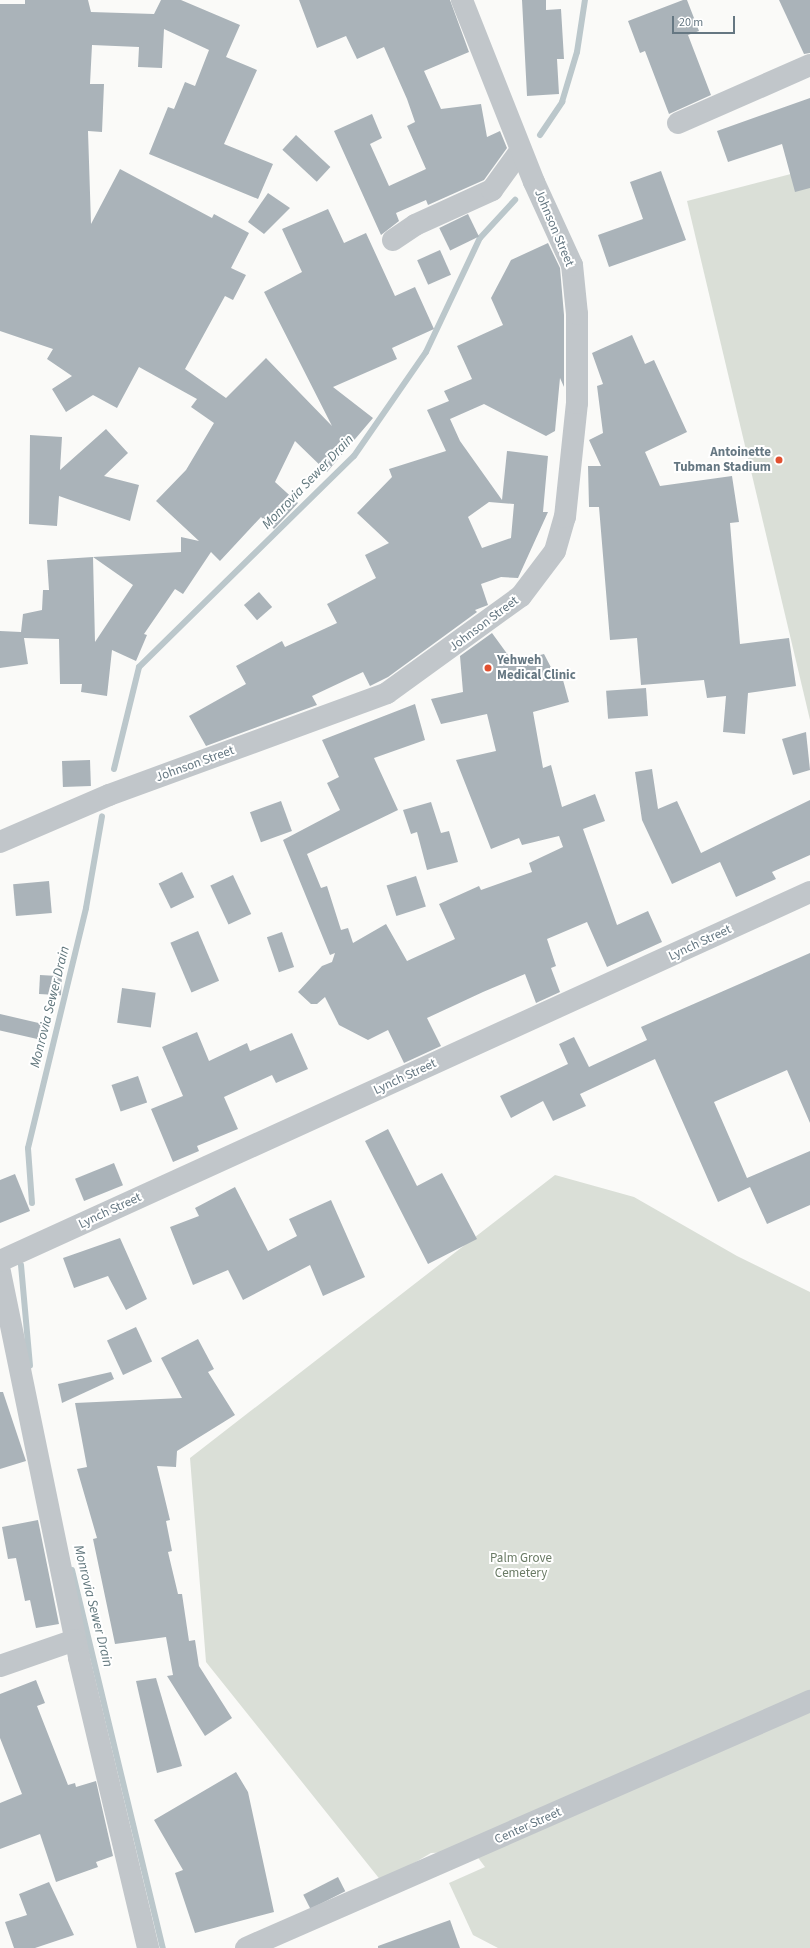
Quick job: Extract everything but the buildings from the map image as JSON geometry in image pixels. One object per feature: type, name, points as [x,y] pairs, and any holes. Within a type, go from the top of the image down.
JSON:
[{"type":"street","name":"Johnson Street","points":[[0,842],[109,795],[387,693],[521,596],[556,551],[565,517],[577,403],[577,314],[572,265],[521,150],[462,0]]},
{"type":"street","points":[[678,123],[810,66]]},
{"type":"street","points":[[394,240],[415,226],[492,190],[521,150]]},
{"type":"street","name":"Lynch Street","points":[[0,1261],[810,892]]},
{"type":"street","points":[[0,1272],[75,1640],[148,1948]]},
{"type":"street","points":[[0,1666],[75,1640]]},
{"type":"street","name":"Center Street","points":[[246,1948],[810,1701]]},
{"type":"green space","name":"Antoinette Tubman Stadium","points":[[810,169],[810,720],[687,201]]},
{"type":"green space","name":"Palm Grove Cemetery","points":[[555,1175],[634,1197],[737,1256],[810,1292],[810,1948],[498,1948],[473,1935],[449,1883],[485,1867],[473,1851],[431,1853],[382,1882],[206,1662],[190,1458]]},
{"type":"waterway","name":"Monrovia Sewer Drain","points":[[540,135],[562,102],[577,52],[585,0]]},
{"type":"waterway","name":"Monrovia Sewer Drain","points":[[114,769],[139,667],[354,456],[426,352],[480,238],[515,200]]},
{"type":"waterway","name":"Monrovia Sewer Drain","points":[[32,1203],[28,1148],[86,908],[102,816]]},
{"type":"waterway","name":"Monrovia Sewer Drain","points":[[21,1265],[30,1366]]},
{"type":"waterway","name":"Monrovia Sewer Drain","points":[[72,1570],[163,1948]]},
{"type":"place","name":"Antoinette Tubman Stadium","points":[[779,460]]},
{"type":"place","name":"Yehweh Medical Clinic","points":[[488,668]]}]
